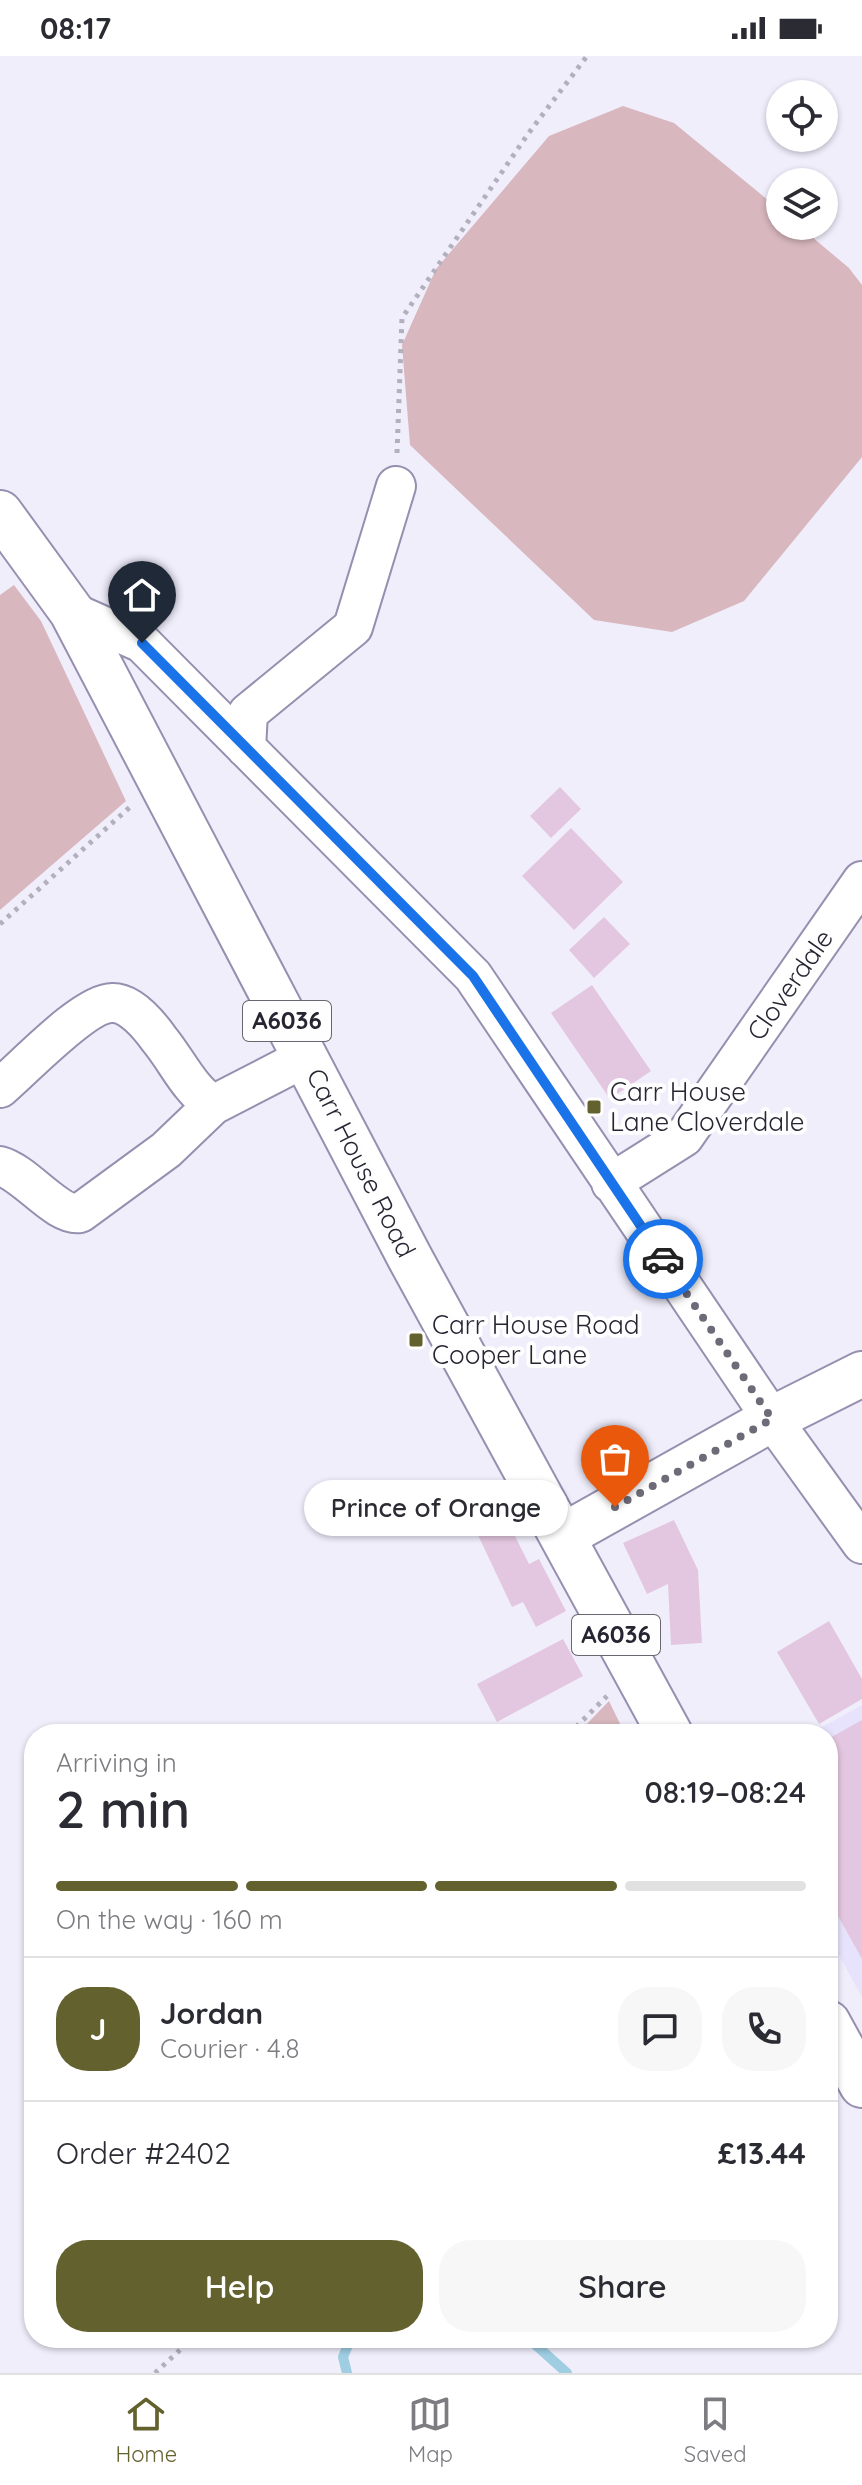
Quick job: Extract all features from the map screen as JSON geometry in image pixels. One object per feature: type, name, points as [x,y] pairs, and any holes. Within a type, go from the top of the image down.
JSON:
[{"type":"main road","name":"Carr House Road","points":[[0,513],[72,612],[410,1258],[664,1724]]},
{"type":"main road","points":[[563,1536],[772,1419],[862,1374]]},
{"type":"main road","points":[[838,2041],[862,2085]]},
{"type":"street","points":[[246,748],[248,713],[353,627],[396,486]]},
{"type":"street","points":[[72,612],[142,643],[473,976],[772,1419],[862,1544]]},
{"type":"street","name":"Cloverdale","points":[[611,1183],[684,1137],[862,881]]},
{"type":"street","points":[[0,1088],[88,1012],[114,1002],[127,1006],[159,1038],[197,1094],[213,1105]]},
{"type":"street","points":[[0,1166],[36,1186],[59,1207],[74,1214],[80,1213],[166,1150],[213,1105],[306,1057]]},
{"type":"path","points":[[396,486],[402,318],[528,134],[587,56]]},
{"type":"path","points":[[0,924],[159,781]]},
{"type":"path","points":[[579,1724],[608,1696],[639,1678]]},
{"type":"path","points":[[155,2373],[182,2348]]},
{"type":"shaded area","points":[[623,106],[674,123],[766,199],[766,240],[816,240],[849,268],[862,285],[862,457],[744,601],[672,632],[594,620],[410,445],[402,345],[436,269],[549,136]]},
{"type":"shaded area","points":[[14,585],[41,621],[126,801],[0,910],[0,595]]},
{"type":"shaded area","points":[[609,1701],[620,1724],[587,1724]]},
{"type":"shaded area","points":[[862,1705],[862,1997],[838,1954],[838,1724],[827,1724]]},
{"type":"building","points":[[560,787],[581,809],[551,838],[530,816]]},
{"type":"building","points":[[571,828],[623,882],[574,930],[522,876]]},
{"type":"building","points":[[604,917],[630,944],[594,978],[569,950]]},
{"type":"building","points":[[592,985],[651,1071],[610,1099],[551,1013]]},
{"type":"building","points":[[506,1518],[529,1564],[539,1559],[566,1611],[536,1627],[523,1602],[512,1607],[477,1533]]},
{"type":"building","points":[[674,1520],[698,1570],[702,1643],[671,1645],[668,1584],[647,1594],[623,1543]]},
{"type":"building","points":[[829,1621],[862,1679],[862,1699],[819,1724],[777,1652]]},
{"type":"building","points":[[563,1639],[583,1676],[497,1722],[477,1684]]},
{"type":"building","points":[[862,1720],[862,1959],[838,1916],[838,1733]]},
{"type":"waterway","points":[[347,2348],[343,2357],[347,2373]]},
{"type":"waterway","points":[[539,2348],[567,2373]]},
{"type":"way so far","points":[[615,1507],[772,1419],[663,1259]]},
{"type":"place","name":"Carr House Lane Cloverdale","points":[[594,1107]]},
{"type":"place","name":"Carr House Road Cooper Lane","points":[[416,1340]]},
{"type":"place","name":"Prince of Orange","points":[[615,1507]]},
{"type":"route","points":[[142,643],[473,976],[663,1259]]}]
